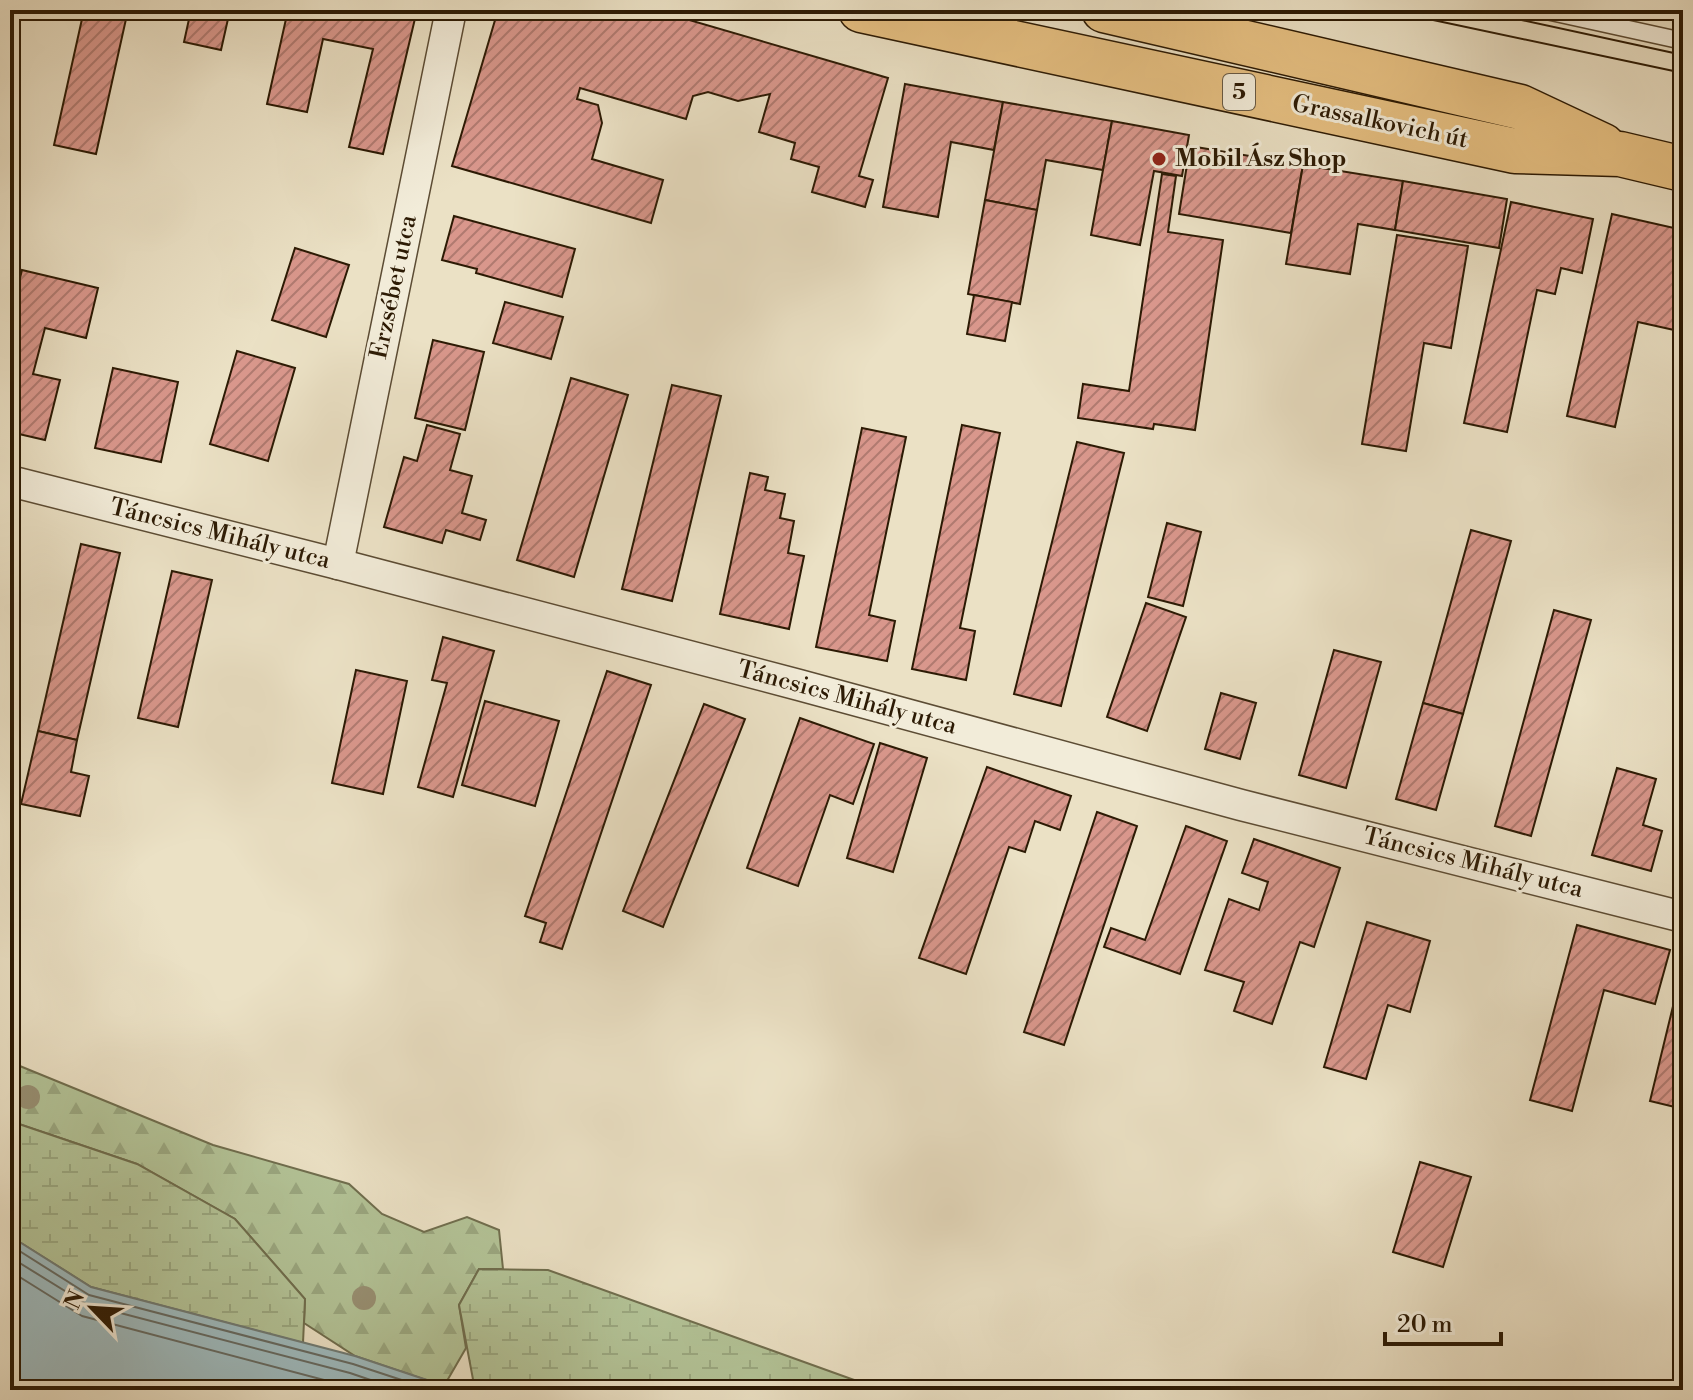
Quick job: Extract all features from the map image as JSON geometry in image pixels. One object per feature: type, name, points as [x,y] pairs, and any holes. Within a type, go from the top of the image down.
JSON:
[{"type":"main road","name":"Grassalkovich út","points":[[861,10],[1515,151],[1620,154],[1683,169]]},
{"type":"main road","name":"Grassalkovich út","points":[[1104,10],[1520,107],[1620,154]]},
{"type":"street","name":"Erzsébet utca","points":[[338,564],[451,10]]},
{"type":"street","name":"Táncsics Mihály utca","points":[[10,481],[799,685],[1226,801],[1683,917]]},
{"type":"lane","points":[[1542,10],[1683,41]]},
{"type":"green space","points":[[10,1062],[213,1145],[349,1184],[382,1214],[424,1232],[467,1217],[499,1230],[503,1269],[479,1269],[459,1305],[466,1348],[444,1386],[355,1356],[304,1323],[305,1299],[235,1219],[137,1164],[10,1121]]},
{"type":"green space","points":[[10,1121],[137,1164],[235,1219],[305,1299],[303,1343],[91,1287],[10,1236]]},
{"type":"green space","points":[[479,1269],[548,1270],[882,1390],[475,1390],[459,1305]]},
{"type":"water","points":[[10,1236],[91,1287],[355,1356],[457,1390],[18,1390],[10,1387]]},
{"type":"building","points":[[10,10],[22,10],[10,60]]},
{"type":"building","points":[[84,10],[128,10],[96,154],[54,145]]},
{"type":"building","points":[[191,10],[230,10],[221,50],[184,42]]},
{"type":"building","points":[[255,10],[288,10],[286,17]]},
{"type":"building","points":[[288,10],[417,10],[383,154],[349,147],[373,49],[323,39],[307,112],[267,104]]},
{"type":"building","points":[[498,10],[593,10],[608,14],[607,10],[655,10],[888,78],[859,176],[873,180],[865,207],[812,192],[819,167],[791,159],[795,143],[759,132],[770,94],[738,101],[708,92],[693,96],[686,119],[580,88],[577,99],[598,105],[602,123],[592,159],[663,180],[651,223],[452,166]]},
{"type":"building","points":[[905,84],[1003,102],[994,150],[951,142],[938,217],[883,207]]},
{"type":"building","points":[[1003,102],[1112,121],[1103,170],[1046,160],[1037,210],[985,200]]},
{"type":"building","points":[[1112,121],[1189,135],[1182,176],[1154,171],[1140,245],[1091,235]]},
{"type":"building","points":[[1190,146],[1303,165],[1291,233],[1179,214]]},
{"type":"building","points":[[1303,165],[1403,181],[1395,230],[1358,224],[1350,274],[1286,264]]},
{"type":"building","points":[[1162,174],[1176,176],[1168,232],[1223,240],[1195,430],[1154,424],[1153,429],[1078,418],[1083,384],[1129,391]]},
{"type":"building","points":[[1403,181],[1507,199],[1499,248],[1395,230]]},
{"type":"building","points":[[985,200],[1037,210],[1020,304],[968,294]]},
{"type":"building","points":[[1511,202],[1593,219],[1582,273],[1561,268],[1555,294],[1537,290],[1507,432],[1464,423]]},
{"type":"building","points":[[1612,214],[1683,230],[1683,332],[1638,322],[1615,427],[1567,416]]},
{"type":"building","points":[[454,216],[575,249],[562,297],[476,273],[477,269],[442,260]]},
{"type":"building","points":[[1397,235],[1468,246],[1451,348],[1424,343],[1406,451],[1362,444]]},
{"type":"building","points":[[295,248],[349,265],[326,337],[272,320]]},
{"type":"building","points":[[22,270],[98,288],[86,338],[45,328],[33,374],[60,380],[45,440],[10,432],[10,317]]},
{"type":"building","points":[[974,295],[1012,302],[1005,341],[967,334]]},
{"type":"building","points":[[505,302],[563,317],[551,359],[493,343]]},
{"type":"building","points":[[433,340],[484,352],[465,430],[415,418]]},
{"type":"building","points":[[237,351],[295,368],[268,461],[210,444]]},
{"type":"building","points":[[113,368],[178,382],[161,462],[95,448]]},
{"type":"building","points":[[571,378],[628,395],[574,577],[517,560]]},
{"type":"building","points":[[672,385],[721,396],[672,601],[622,589]]},
{"type":"building","points":[[427,425],[460,434],[450,470],[472,476],[462,513],[486,520],[480,540],[446,530],[442,543],[384,527],[404,457],[417,461]]},
{"type":"building","points":[[962,425],[1000,433],[960,628],[975,631],[966,680],[912,669]]},
{"type":"building","points":[[862,428],[906,437],[869,615],[895,621],[887,661],[816,647]]},
{"type":"building","points":[[1077,442],[1124,453],[1061,706],[1014,694]]},
{"type":"building","points":[[750,473],[768,477],[765,490],[785,494],[780,518],[794,521],[788,553],[804,556],[789,629],[720,614]]},
{"type":"building","points":[[1167,523],[1201,532],[1183,606],[1148,597]]},
{"type":"building","points":[[1471,530],[1511,541],[1463,714],[1423,703]]},
{"type":"building","points":[[81,544],[120,553],[77,740],[38,731]]},
{"type":"building","points":[[172,571],[212,580],[178,727],[138,718]]},
{"type":"building","points":[[1146,603],[1186,617],[1147,731],[1107,717]]},
{"type":"building","points":[[1554,610],[1591,620],[1531,836],[1495,826]]},
{"type":"building","points":[[443,637],[494,651],[453,797],[418,787],[447,683],[432,680]]},
{"type":"building","points":[[1334,650],[1381,662],[1346,788],[1299,775]]},
{"type":"building","points":[[356,670],[407,681],[383,794],[332,783]]},
{"type":"building","points":[[607,671],[651,685],[562,949],[540,942],[546,923],[525,916]]},
{"type":"building","points":[[1221,693],[1256,703],[1240,759],[1205,749]]},
{"type":"building","points":[[485,701],[559,721],[535,806],[462,785]]},
{"type":"building","points":[[1423,703],[1463,714],[1436,810],[1396,799]]},
{"type":"building","points":[[704,704],[745,719],[663,927],[623,911]]},
{"type":"building","points":[[800,718],[874,744],[853,804],[830,795],[798,886],[747,868]]},
{"type":"building","points":[[38,731],[77,740],[71,772],[89,776],[80,816],[21,804]]},
{"type":"building","points":[[880,743],[927,758],[893,872],[847,858]]},
{"type":"building","points":[[987,767],[1071,796],[1060,830],[1035,821],[1025,852],[1009,847],[966,974],[919,958]]},
{"type":"building","points":[[1617,768],[1656,779],[1643,825],[1662,831],[1651,871],[1592,855]]},
{"type":"building","points":[[1097,812],[1137,826],[1064,1045],[1024,1032]]},
{"type":"building","points":[[1186,826],[1227,841],[1180,974],[1104,947],[1111,928],[1145,940]]},
{"type":"building","points":[[1254,839],[1340,868],[1314,947],[1300,942],[1272,1024],[1234,1011],[1244,982],[1205,970],[1229,899],[1259,910],[1268,882],[1242,873]]},
{"type":"building","points":[[1367,922],[1430,941],[1410,1012],[1388,1005],[1366,1079],[1324,1067]]},
{"type":"building","points":[[1577,925],[1670,950],[1655,1004],[1604,990],[1572,1111],[1530,1100]]},
{"type":"building","points":[[1683,965],[1683,1109],[1650,1101]]},
{"type":"building","points":[[1420,1162],[1471,1177],[1443,1267],[1393,1252]]},
{"type":"tram line","points":[[1386,10],[1683,73]]},
{"type":"tram line","points":[[1475,10],[1683,55]]},
{"type":"place","name":"Mobil Ász Shop","points":[[1159,159]]}]
